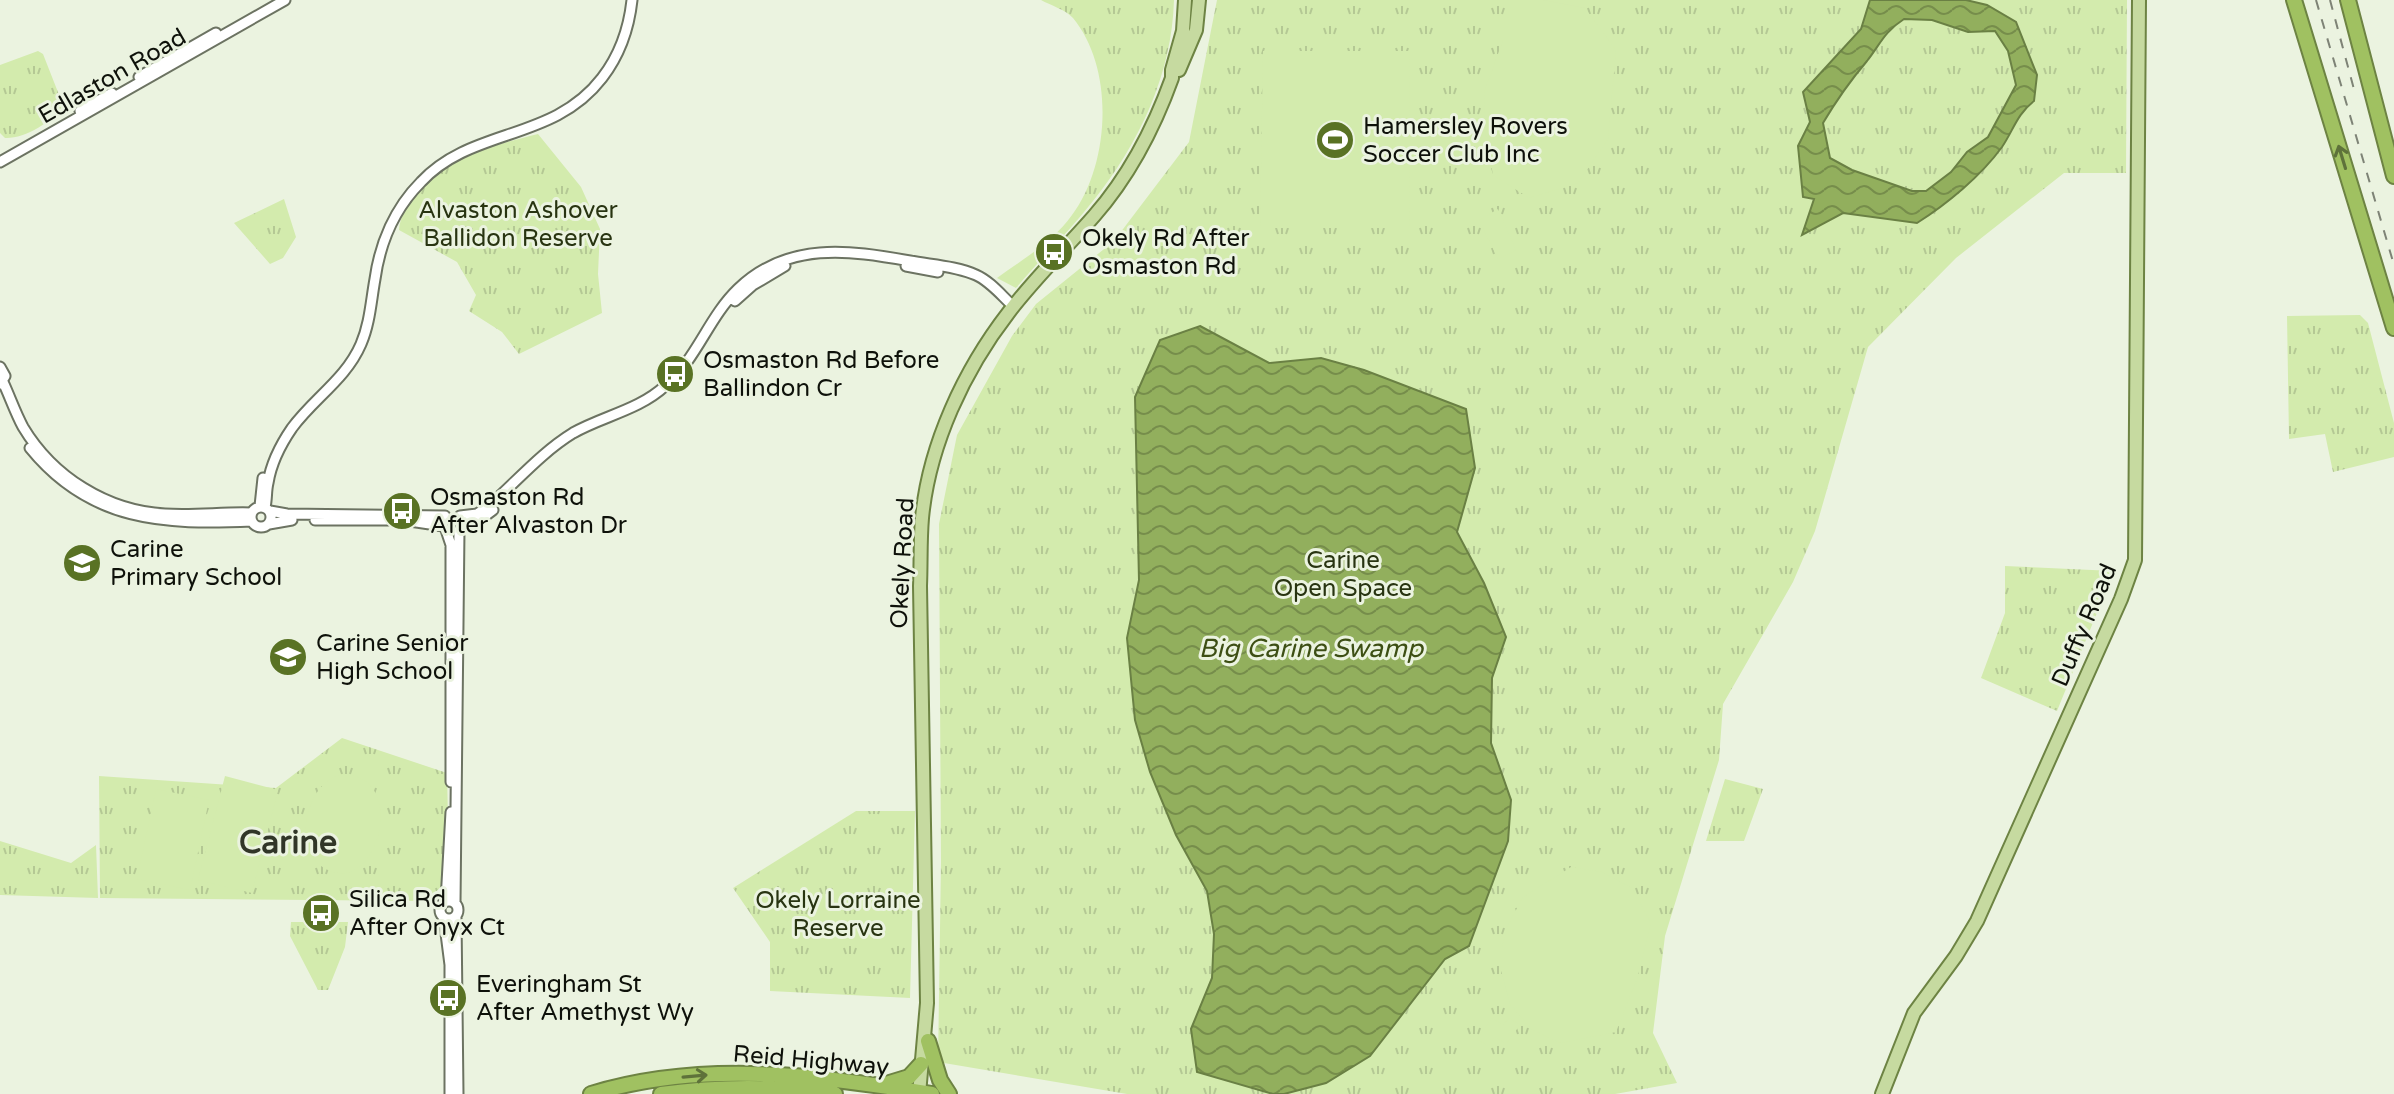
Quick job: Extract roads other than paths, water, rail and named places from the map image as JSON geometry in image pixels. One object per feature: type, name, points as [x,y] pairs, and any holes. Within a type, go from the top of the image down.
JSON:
[{"type":"highway","points":[[2294,0],[2394,328]]},
{"type":"highway","points":[[2348,0],[2394,176]]},
{"type":"highway","points":[[927,1034],[940,1080],[949,1094]]},
{"type":"highway","points":[[878,1086],[909,1077],[921,1064]]},
{"type":"highway","name":"Reid Highway","points":[[591,1094],[651,1081],[731,1074],[798,1076],[924,1093]]},
{"type":"highway","name":"Reid Highway","points":[[661,1094],[765,1088],[835,1094]]},
{"type":"main road","name":"Okely Road","points":[[1172,78],[1178,73],[1192,41],[1199,0]]},
{"type":"main road","name":"Okely Road","points":[[924,1093],[927,1034],[926,886],[920,586],[922,517],[930,475],[958,396],[973,366],[1011,308],[1095,214],[1125,175],[1149,135],[1172,78],[1185,2]]},
{"type":"main road","name":"Duffy Road","points":[[1882,1094],[1914,1013],[1956,956],[1977,921],[2133,570],[2137,486],[2139,2]]},
{"type":"main road","name":"Okely Road","points":[[924,1093],[921,1064],[927,1034]]},
{"type":"main road","name":"Duffy Road","points":[[1875,1094],[1890,1075]]},
{"type":"street","name":"Edlaston Road","points":[[0,156],[273,0]]},
{"type":"street","name":"Edlaston Road","points":[[0,162],[285,0]]},
{"type":"street","points":[[630,0],[612,53],[600,72],[573,101],[544,118],[474,140],[449,153],[425,169],[397,200],[374,255],[358,337],[336,373],[295,415],[278,438],[263,477],[259,527],[282,520],[411,520],[445,524],[452,532],[460,529],[488,514],[570,441],[645,407],[665,394],[686,373],[724,313],[740,296],[767,276],[794,263],[839,256],[960,276],[979,283],[1011,308]]},
{"type":"street","points":[[458,1094],[456,917],[459,911],[451,902],[451,545],[445,524],[452,512],[460,516],[477,514],[564,439],[635,406],[665,387],[691,359],[722,306],[748,280],[779,262],[809,252],[841,251],[956,269],[982,277],[1011,308]]},
{"type":"street","points":[[0,367],[5,374],[1,383],[36,447],[60,472],[95,495],[129,508],[154,513],[260,512],[445,524]]},
{"type":"street","points":[[0,395],[17,429],[40,461],[61,481],[85,497],[119,512],[150,519],[260,512],[272,517],[269,524]]},
{"type":"street","points":[[451,902],[460,516]]},
{"type":"street","points":[[450,1094],[450,965],[440,908],[451,902]]},
{"type":"street","points":[[444,918],[456,917]]},
{"type":"water","points":[[1870,0],[1966,0],[1987,5],[2016,22],[2037,75],[2034,101],[2023,111],[2002,147],[1974,179],[1917,223],[1843,213],[1802,235],[1814,199],[1803,197],[1798,146],[1810,122],[1803,92],[1861,29]],"holes":[[[1904,19],[1932,20],[1968,32],[1995,31],[2008,51],[2016,85],[1988,137],[1967,152],[1951,172],[1926,191],[1912,191],[1852,170],[1830,158],[1823,123],[1892,29]]]},
{"type":"water","name":"Big Carine Swamp","points":[[1200,326],[1269,363],[1321,358],[1364,370],[1466,409],[1475,468],[1457,532],[1484,583],[1506,637],[1492,678],[1491,743],[1511,800],[1508,841],[1469,946],[1445,959],[1370,1056],[1326,1083],[1284,1094],[1273,1094],[1197,1072],[1191,1029],[1212,978],[1214,934],[1207,891],[1176,835],[1150,772],[1135,720],[1127,638],[1139,580],[1135,397],[1160,340]]},
{"type":"railway","points":[[2316,0],[2394,265]]},
{"type":"railway","points":[[2330,0],[2355,93]]},
{"type":"place","name":"Hamersley Rovers Soccer Club Inc","points":[[1335,140]]},
{"type":"place","name":"Okely Rd After Osmaston Rd","points":[[1054,252]]},
{"type":"place","name":"Osmaston Rd Before Ballindon Cr","points":[[675,374]]},
{"type":"place","name":"Osmaston Rd After Alvaston Dr","points":[[402,511]]},
{"type":"place","name":"Carine Primary School","points":[[82,563]]},
{"type":"place","name":"Carine Senior High School","points":[[288,657]]},
{"type":"place","name":"Silica Rd After Onyx Ct","points":[[321,913]]},
{"type":"place","name":"Everingham St After Amethyst Wy","points":[[448,998]]},
{"type":"district","name":"Carine","points":[[288,842]]},
{"type":"park label","name":"Alvaston Ashover Ballidon Reserve","points":[[518,224]]},
{"type":"park label","name":"Carine Open Space","points":[[1343,574]]},
{"type":"park label","name":"Okely Lorraine Reserve","points":[[838,914]]}]
